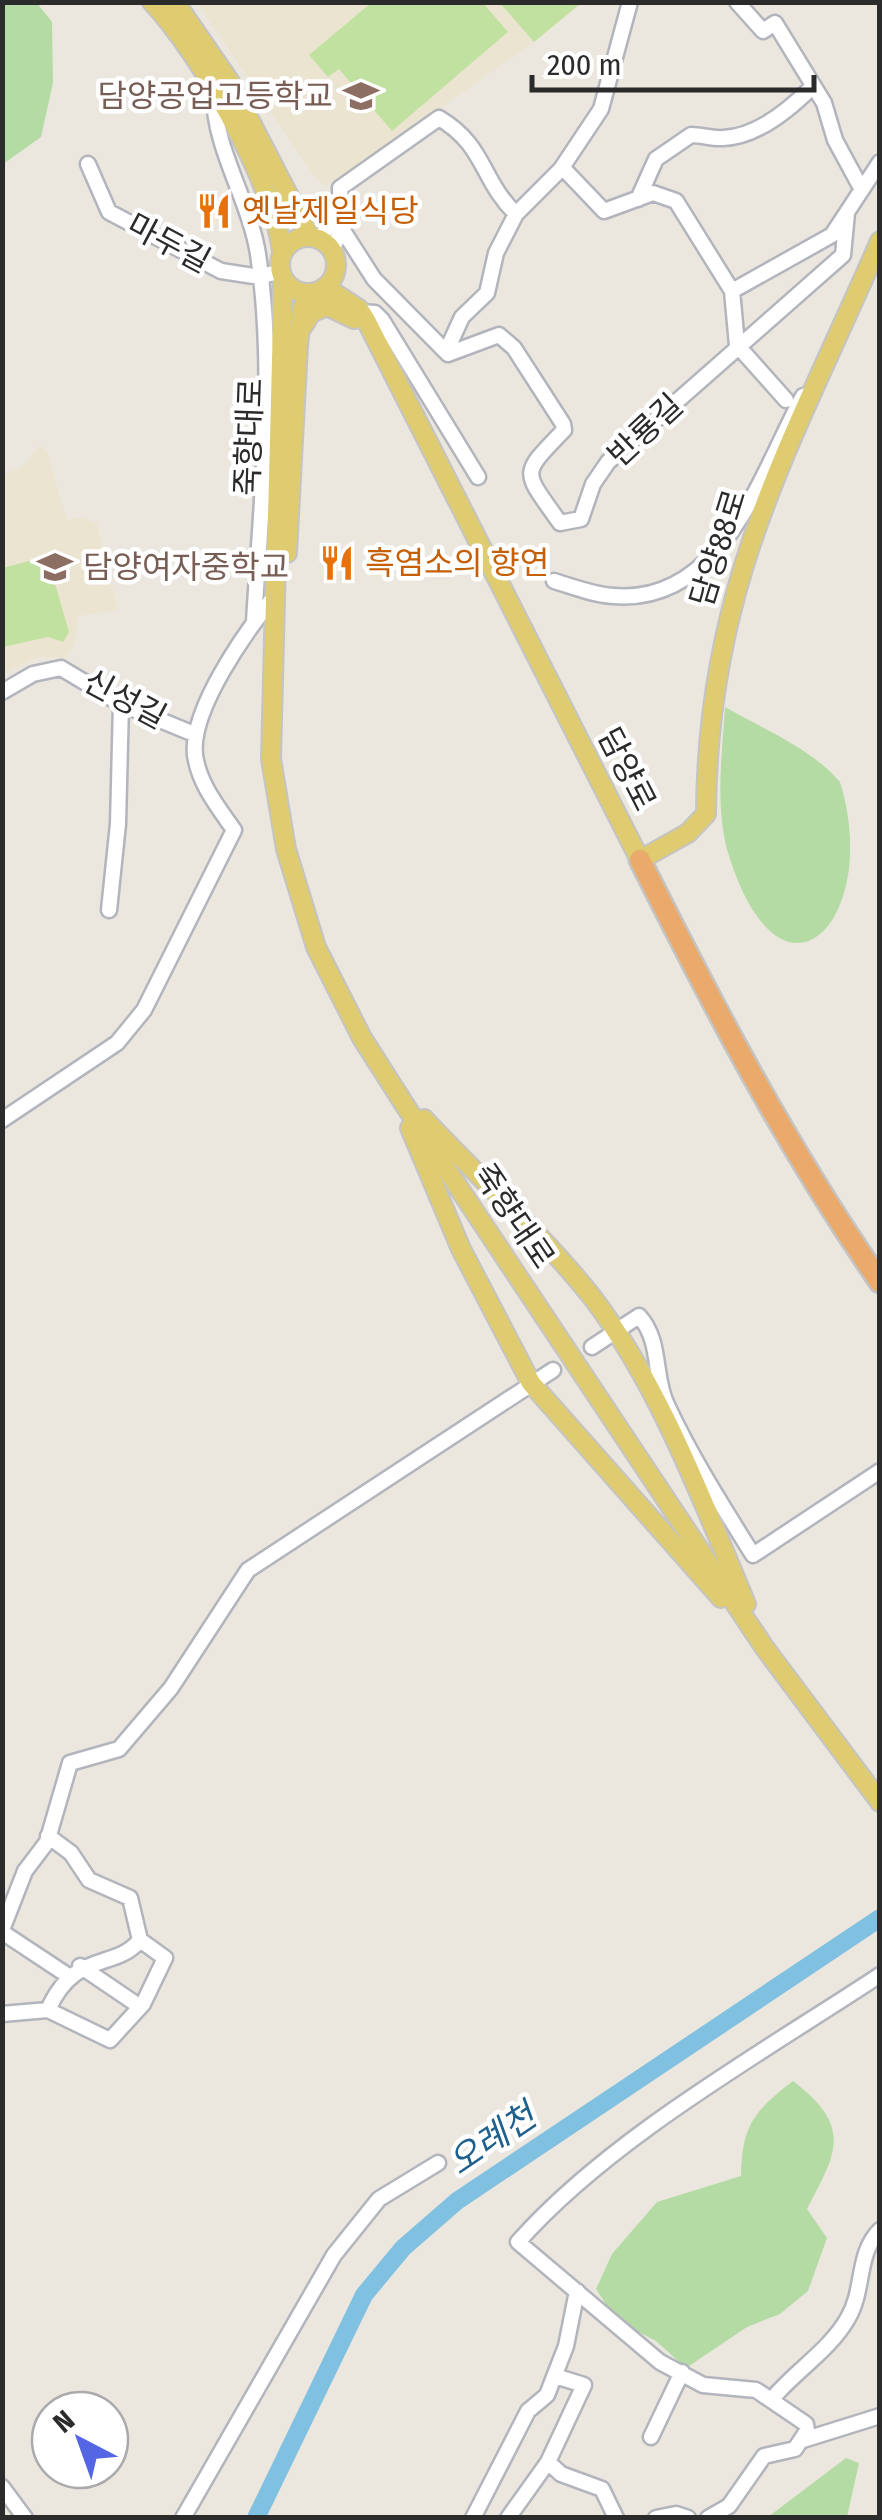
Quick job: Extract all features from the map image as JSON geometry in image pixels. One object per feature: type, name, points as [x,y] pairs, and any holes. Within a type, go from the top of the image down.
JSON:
[{"type":"highway","name":"담양로","points":[[640,860],[757,1086],[808,1175],[880,1282]]},
{"type":"main road","name":"죽향대로","points":[[152,2],[181,36],[270,197],[282,268],[271,760],[286,849],[316,947],[393,1086],[764,1646],[880,1802]]},
{"type":"main road","points":[[175,2],[230,82],[324,248]]},
{"type":"main road","points":[[324,248],[294,240],[282,268],[290,288],[317,290],[360,310]]},
{"type":"main road","name":"담양88로","points":[[640,860],[688,833],[706,814],[712,698],[739,572],[771,482],[880,240]]},
{"type":"main road","name":"죽향대로","points":[[274,597],[288,552],[302,309],[317,290],[324,248]]},
{"type":"main road","name":"담양로","points":[[324,248],[360,310],[640,860]]},
{"type":"main road","points":[[298,346],[308,318],[327,306],[345,312],[372,334]]},
{"type":"main road","points":[[393,1086],[590,1296],[616,1333],[716,1531],[764,1646]]},
{"type":"main road","points":[[393,1086],[461,1249],[531,1383],[764,1646]]},
{"type":"street","points":[[516,214],[495,194],[471,140],[439,118],[340,188],[342,229],[374,279],[446,352],[462,318],[486,293],[496,253],[516,214],[562,168],[602,109],[630,2]]},
{"type":"street","points":[[737,2],[763,31],[776,23],[861,188]]},
{"type":"street","points":[[638,199],[656,159],[691,134],[726,139],[752,134],[768,119],[784,114],[812,88]]},
{"type":"street","points":[[214,92],[213,123],[251,220],[260,277],[268,402],[254,622]]},
{"type":"street","name":"반룡길","points":[[732,292],[832,235],[880,162]]},
{"type":"street","name":"마두길","points":[[88,164],[109,212],[221,271],[260,277],[282,268]]},
{"type":"street","points":[[562,168],[604,211],[660,194],[676,201],[732,292],[737,345],[786,400]]},
{"type":"street","points":[[324,248],[339,212]]},
{"type":"street","name":"반룡길","points":[[446,352],[458,352],[499,334],[514,348],[564,424],[564,430],[531,461],[534,486],[560,522],[581,520],[593,484],[608,462],[843,255],[846,213]]},
{"type":"street","points":[[324,248],[342,229]]},
{"type":"street","points":[[360,310],[375,313],[382,320],[478,477]]},
{"type":"street","points":[[554,581],[616,597],[644,595],[688,577],[708,560],[745,508],[834,338]]},
{"type":"street","points":[[2,1120],[117,1043],[144,1010],[234,830],[205,788],[195,759],[194,734],[254,622],[274,597]]},
{"type":"street","name":"신성길","points":[[2,692],[32,674],[61,668],[121,704],[194,734]]},
{"type":"street","points":[[109,910],[119,807],[121,704]]},
{"type":"street","points":[[592,1347],[640,1316],[650,1330],[665,1403],[753,1556],[880,1471]]},
{"type":"street","points":[[139,2006],[2,1931],[25,1871],[48,1836],[70,1763],[120,1749],[171,1688],[248,1570],[509,1403],[553,1370]]},
{"type":"street","points":[[2,2014],[48,2010],[110,2040],[139,2006],[166,1958],[140,1940],[130,1898],[89,1880],[71,1852],[48,1836]]},
{"type":"street","points":[[48,2010],[75,1972],[130,1951],[140,1940]]},
{"type":"street","points":[[708,2518],[729,2506],[764,2456],[796,2449],[803,2440],[806,2424],[756,2390],[703,2385],[651,2355],[518,2242],[559,2195],[708,2088],[880,1976]]},
{"type":"street","points":[[183,2518],[334,2255],[379,2199],[438,2163]]},
{"type":"street","points":[[772,2399],[850,2314],[861,2287],[868,2242],[880,2230]]},
{"type":"street","points":[[473,2518],[528,2411],[547,2395],[556,2376],[577,2291]]},
{"type":"street","points":[[651,2437],[682,2372]]},
{"type":"street","points":[[508,2518],[548,2462],[584,2385],[556,2376]]},
{"type":"street","points":[[803,2440],[880,2416]]},
{"type":"street","points":[[548,2462],[561,2474],[602,2489],[616,2518]]},
{"type":"street","points":[[2,2487],[24,2518]]},
{"type":"street","points":[[656,2518],[676,2514],[688,2518]]},
{"type":"shaded area","name":"담양공업고등학교","points":[[197,3],[583,3],[521,52],[327,186],[316,179]]},
{"type":"shaded area","name":"담양여자중학교","points":[[39,445],[47,452],[67,520],[83,518],[97,524],[118,610],[78,616],[75,643],[66,658],[38,657],[3,674],[2,476],[25,465]]},
{"type":"green space","points":[[3,2],[37,3],[52,22],[53,83],[41,137],[3,164]]},
{"type":"green space","points":[[371,3],[483,3],[508,32],[392,131],[339,69],[328,77],[309,55]]},
{"type":"green space","points":[[500,3],[581,3],[534,42]]},
{"type":"green space","points":[[47,556],[69,632],[63,642],[48,637],[3,647],[3,568]]},
{"type":"green space","points":[[725,707],[801,749],[840,782],[850,831],[848,875],[838,910],[821,933],[800,943],[776,936],[752,909],[730,859],[721,803]]},
{"type":"green space","points":[[793,2081],[825,2112],[834,2141],[832,2156],[807,2209],[827,2238],[808,2291],[780,2314],[747,2327],[686,2368],[656,2341],[617,2321],[596,2289],[612,2254],[657,2202],[741,2176],[744,2144],[753,2121]]},
{"type":"green space","points":[[846,2458],[859,2463],[847,2517],[768,2517]]},
{"type":"waterway","name":"오례천","points":[[256,2518],[364,2295],[403,2248],[457,2201],[880,1918]]},
{"type":"place","name":"담양공업고등학교","points":[[361,96]]},
{"type":"place","name":"옛날제일식당","points":[[214,211]]},
{"type":"place","name":"흑염소의 향연","points":[[337,563]]},
{"type":"place","name":"담양여자중학교","points":[[55,567]]}]
